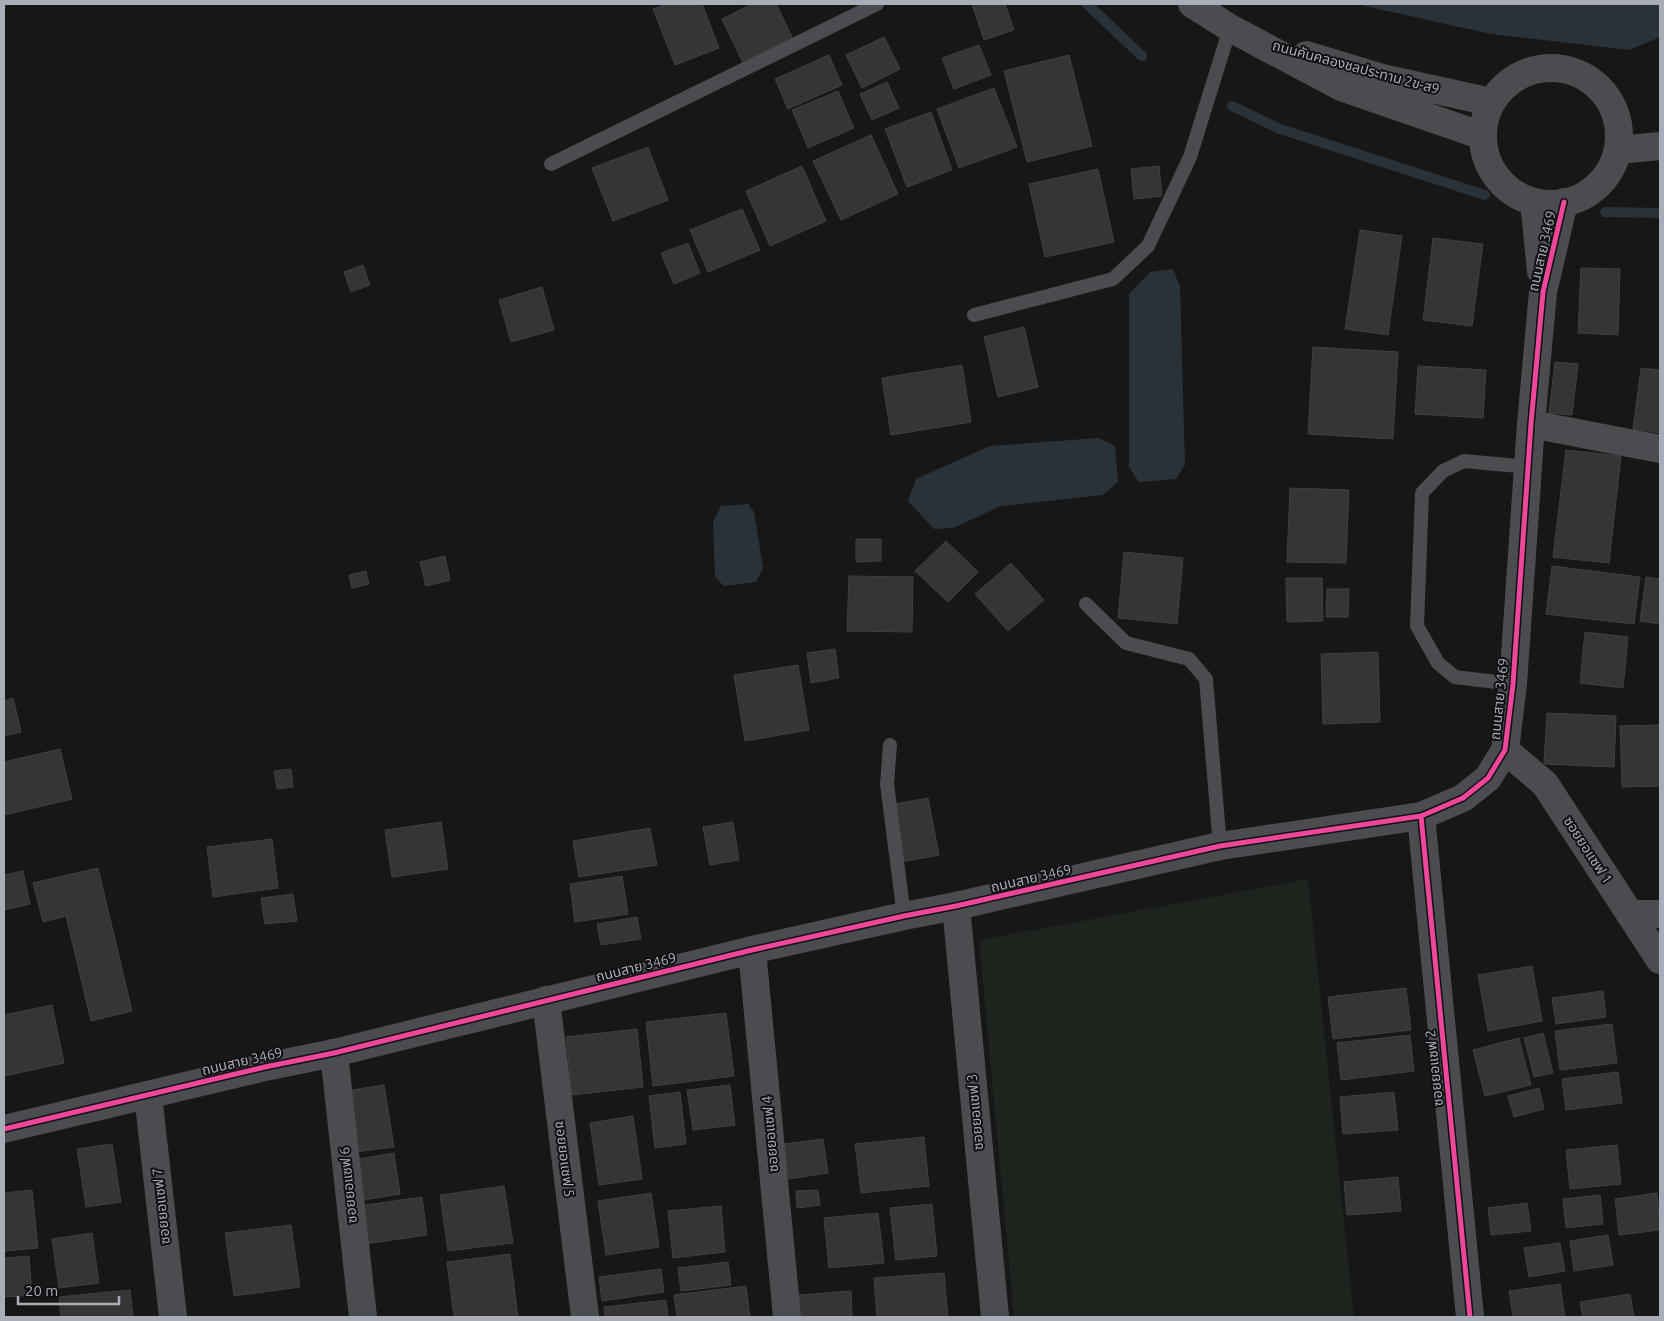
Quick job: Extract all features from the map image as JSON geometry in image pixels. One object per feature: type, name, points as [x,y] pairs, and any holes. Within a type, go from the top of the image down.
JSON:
[{"type":"street","name":"ถนนคันคลองชลประทาน 2ข-ส9","points":[[1192,4],[1240,33],[1341,87],[1482,136]]},
{"type":"street","name":"ถนนคันคลองชลประทาน 2ข-ส9","points":[[1240,33],[1382,78],[1491,102]]},
{"type":"street","points":[[1550,67],[1568,69],[1585,76],[1599,87],[1610,101],[1617,117],[1618,139],[1611,169],[1600,184],[1586,194],[1552,204],[1534,202],[1517,195],[1503,184],[1492,171],[1485,154],[1482,136],[1484,118],[1491,102],[1502,88],[1516,77],[1533,70],[1550,67]]},
{"type":"street","points":[[1618,139],[1660,130]]},
{"type":"street","points":[[1618,139],[1660,146]]},
{"type":"street","name":"ถนนสาย 3469","points":[[1534,202],[1543,292]]},
{"type":"street","name":"ถนนสาย 3469","points":[[4,1128],[334,1053],[752,950],[1220,846],[1421,816],[1463,798],[1488,778],[1505,750],[1513,684],[1531,424],[1543,292],[1564,202]]},
{"type":"street","points":[[1531,424],[1660,449]]},
{"type":"street","name":"ซอยยอแซฟ 1","points":[[1505,750],[1545,784],[1660,960]]},
{"type":"street","name":"ซอยยอแซฟ 2","points":[[1421,816],[1470,1317]]},
{"type":"street","name":"ซอยยอแซฟ 3","points":[[956,906],[994,1317]]},
{"type":"street","points":[[1630,914],[1660,914]]},
{"type":"street","name":"ซอยยอแซฟ 4","points":[[752,950],[787,1317]]},
{"type":"street","name":"ซอยยอแซฟ 5","points":[[546,1000],[585,1317]]},
{"type":"street","name":"ซอยยอแซฟ 6","points":[[334,1053],[363,1317]]},
{"type":"street","name":"ซอยยอแซฟ 7","points":[[148,1095],[173,1317]]},
{"type":"lane","points":[[551,164],[878,4]]},
{"type":"lane","points":[[974,315],[1113,278],[1148,246],[1190,157],[1240,33]]},
{"type":"lane","points":[[1513,684],[1456,677],[1438,663],[1417,626],[1422,493],[1443,470],[1464,461],[1528,467]]},
{"type":"lane","points":[[1086,604],[1126,643],[1189,658],[1206,679],[1220,846]]},
{"type":"lane","points":[[890,744],[887,784],[904,916]]},
{"type":"shaded area","points":[[1356,4],[1660,4],[1660,37],[1629,50],[1491,34]]},
{"type":"shaded area","points":[[1173,269],[1180,287],[1185,465],[1176,479],[1139,482],[1129,467],[1129,294],[1150,272]]},
{"type":"shaded area","points":[[1099,438],[1115,446],[1118,482],[1103,495],[1001,506],[953,528],[934,529],[908,501],[916,479],[990,446]]},
{"type":"shaded area","points":[[748,504],[754,512],[763,568],[756,582],[724,586],[715,577],[713,521],[721,506]]},
{"type":"shaded area","points":[[1308,879],[1354,1317],[1014,1317],[979,940]]},
{"type":"building","points":[[667,4],[702,4],[719,48],[675,65],[653,9]]},
{"type":"building","points":[[752,4],[776,4],[794,41],[744,65],[722,19]]},
{"type":"building","points":[[972,4],[1005,4],[1014,30],[984,40]]},
{"type":"building","points":[[884,37],[900,69],[862,88],[846,55]]},
{"type":"building","points":[[979,45],[991,75],[954,89],[942,58]]},
{"type":"building","points":[[829,55],[842,85],[788,109],[775,79]]},
{"type":"building","points":[[1069,55],[1092,146],[1027,162],[1004,71]]},
{"type":"building","points":[[887,82],[899,108],[872,120],[860,94]]},
{"type":"building","points":[[994,88],[1017,147],[959,168],[937,109]]},
{"type":"building","points":[[838,91],[854,128],[808,148],[792,110]]},
{"type":"building","points":[[931,112],[952,170],[907,187],[885,129]]},
{"type":"building","points":[[871,135],[898,194],[841,220],[813,161]]},
{"type":"building","points":[[648,147],[668,200],[613,221],[592,168]]},
{"type":"building","points":[[802,166],[826,221],[770,246],[746,191]]},
{"type":"building","points":[[1159,166],[1162,196],[1134,199],[1131,169]]},
{"type":"building","points":[[1098,169],[1114,242],[1045,257],[1029,184]]},
{"type":"building","points":[[742,209],[760,250],[708,272],[690,230]]},
{"type":"building","points":[[1360,230],[1402,236],[1388,335],[1345,329]]},
{"type":"building","points":[[1433,238],[1483,244],[1472,326],[1423,320]]},
{"type":"building","points":[[688,243],[700,273],[674,284],[661,253]]},
{"type":"building","points":[[363,265],[370,285],[351,292],[344,272]]},
{"type":"building","points":[[1581,268],[1620,269],[1618,335],[1578,333]]},
{"type":"building","points":[[542,287],[554,330],[511,342],[499,300]]},
{"type":"building","points":[[1024,327],[1038,387],[998,397],[984,337]]},
{"type":"building","points":[[1313,347],[1398,352],[1393,439],[1308,434]]},
{"type":"building","points":[[1555,362],[1578,364],[1572,415],[1549,413]]},
{"type":"building","points":[[962,365],[971,422],[891,435],[882,378]]},
{"type":"building","points":[[1418,366],[1486,370],[1483,418],[1415,414]]},
{"type":"building","points":[[1641,368],[1660,370],[1660,433],[1633,429]]},
{"type":"building","points":[[1566,450],[1621,456],[1609,563],[1553,557]]},
{"type":"building","points":[[1290,488],[1349,490],[1346,563],[1287,562]]},
{"type":"building","points":[[856,539],[881,539],[881,561],[856,562]]},
{"type":"building","points":[[946,541],[978,572],[948,602],[915,571]]},
{"type":"building","points":[[1124,552],[1183,558],[1177,624],[1118,618]]},
{"type":"building","points":[[445,556],[450,580],[426,586],[420,562]]},
{"type":"building","points":[[1011,563],[1044,600],[1008,631],[975,594]]},
{"type":"building","points":[[1552,566],[1640,577],[1634,624],[1546,614]]},
{"type":"building","points":[[366,571],[369,584],[352,588],[349,575]]},
{"type":"building","points":[[849,576],[913,577],[912,632],[847,631]]},
{"type":"building","points":[[1646,577],[1660,579],[1660,624],[1640,621]]},
{"type":"building","points":[[1286,578],[1322,578],[1323,621],[1287,622]]},
{"type":"building","points":[[1327,589],[1349,589],[1348,617],[1326,617]]},
{"type":"building","points":[[1585,632],[1628,637],[1623,688],[1580,683]]},
{"type":"building","points":[[835,649],[839,678],[811,683],[807,653]]},
{"type":"building","points":[[1378,652],[1380,722],[1323,724],[1321,654]]},
{"type":"building","points":[[798,665],[809,730],[745,741],[734,675]]},
{"type":"building","points":[[13,698],[21,732],[4,736],[4,701]]},
{"type":"building","points":[[1547,713],[1616,716],[1614,767],[1544,764]]},
{"type":"building","points":[[1660,725],[1660,786],[1622,787],[1620,726]]},
{"type":"building","points":[[60,749],[72,799],[4,815],[4,762]]},
{"type":"building","points":[[291,769],[293,787],[277,789],[274,771]]},
{"type":"building","points":[[928,798],[939,855],[901,862],[890,805]]},
{"type":"building","points":[[441,822],[448,869],[392,877],[385,830]]},
{"type":"building","points":[[733,822],[739,860],[710,865],[703,827]]},
{"type":"building","points":[[650,828],[657,865],[579,877],[573,841]]},
{"type":"building","points":[[272,839],[278,888],[213,897],[207,847]]},
{"type":"building","points":[[98,868],[132,1011],[91,1021],[66,916],[43,922],[33,883]]},
{"type":"building","points":[[23,871],[30,904],[4,910],[4,875]]},
{"type":"building","points":[[622,876],[628,914],[575,922],[570,884]]},
{"type":"building","points":[[293,894],[297,921],[265,924],[261,898]]},
{"type":"building","points":[[637,917],[641,939],[601,945],[597,924]]},
{"type":"building","points":[[1532,966],[1542,1021],[1488,1031],[1478,975]]},
{"type":"building","points":[[1406,988],[1411,1030],[1333,1039],[1328,997]]},
{"type":"building","points":[[1603,991],[1606,1017],[1556,1024],[1552,998]]},
{"type":"building","points":[[52,1005],[64,1063],[4,1076],[4,1015]]},
{"type":"building","points":[[726,1013],[734,1076],[653,1086],[646,1022]]},
{"type":"building","points":[[1612,1024],[1617,1063],[1560,1070],[1555,1031]]},
{"type":"building","points":[[637,1029],[643,1087],[572,1095],[566,1037]]},
{"type":"building","points":[[1543,1033],[1553,1073],[1534,1077],[1524,1038]]},
{"type":"building","points":[[1410,1035],[1414,1071],[1341,1080],[1337,1043]]},
{"type":"building","points":[[1519,1038],[1531,1085],[1485,1096],[1473,1050]]},
{"type":"building","points":[[1618,1072],[1622,1103],[1566,1110],[1562,1079]]},
{"type":"building","points":[[384,1085],[394,1147],[356,1152],[346,1091]]},
{"type":"building","points":[[730,1085],[735,1125],[693,1130],[687,1090]]},
{"type":"building","points":[[1539,1088],[1544,1109],[1514,1117],[1508,1096]]},
{"type":"building","points":[[680,1092],[686,1144],[655,1148],[649,1096]]},
{"type":"building","points":[[1394,1092],[1398,1130],[1343,1134],[1340,1097]]},
{"type":"building","points":[[633,1116],[642,1179],[599,1185],[590,1123]]},
{"type":"building","points":[[924,1137],[929,1186],[861,1193],[855,1144]]},
{"type":"building","points":[[823,1139],[828,1173],[789,1179],[784,1144]]},
{"type":"building","points":[[112,1144],[121,1202],[86,1207],[77,1149]]},
{"type":"building","points":[[1617,1145],[1621,1184],[1570,1189],[1566,1150]]},
{"type":"building","points":[[394,1153],[400,1194],[364,1200],[358,1159]]},
{"type":"building","points":[[1398,1177],[1401,1211],[1347,1215],[1344,1182]]},
{"type":"building","points":[[504,1186],[513,1243],[448,1251],[440,1195]]},
{"type":"building","points":[[32,1190],[38,1248],[4,1251],[4,1193]]},
{"type":"building","points":[[818,1190],[820,1205],[797,1208],[796,1191]]},
{"type":"building","points":[[651,1193],[659,1247],[606,1255],[598,1201]]},
{"type":"building","points":[[1657,1193],[1660,1230],[1619,1235],[1615,1199]]},
{"type":"building","points":[[1600,1195],[1603,1224],[1566,1228],[1563,1199]]},
{"type":"building","points":[[422,1197],[427,1235],[365,1244],[359,1206]]},
{"type":"building","points":[[1527,1203],[1531,1231],[1491,1235],[1488,1208]]},
{"type":"building","points":[[932,1204],[937,1256],[896,1260],[890,1208]]},
{"type":"building","points":[[721,1206],[725,1252],[673,1258],[668,1211]]},
{"type":"building","points":[[878,1213],[884,1263],[829,1268],[824,1218]]},
{"type":"building","points":[[291,1225],[300,1287],[234,1296],[225,1233]]},
{"type":"building","points":[[92,1233],[99,1283],[59,1288],[52,1239]]},
{"type":"building","points":[[1608,1235],[1613,1265],[1574,1271],[1570,1241]]},
{"type":"building","points":[[1560,1243],[1565,1271],[1529,1277],[1524,1248]]},
{"type":"building","points":[[510,1254],[518,1317],[454,1317],[447,1262]]},
{"type":"building","points":[[29,1256],[32,1295],[4,1297],[4,1258]]},
{"type":"building","points":[[728,1262],[731,1285],[681,1291],[678,1268]]},
{"type":"building","points":[[661,1269],[664,1292],[602,1301],[599,1277]]},
{"type":"building","points":[[944,1273],[948,1317],[877,1317],[874,1278]]},
{"type":"building","points":[[1560,1284],[1565,1317],[1513,1317],[1509,1291]]},
{"type":"building","points":[[746,1286],[750,1317],[677,1317],[674,1295]]},
{"type":"building","points":[[130,1290],[133,1317],[61,1317],[59,1297]]},
{"type":"building","points":[[851,1291],[852,1317],[800,1317],[799,1295]]},
{"type":"building","points":[[1630,1294],[1634,1317],[1583,1317],[1580,1302]]},
{"type":"building","points":[[666,1300],[668,1317],[605,1317],[604,1307]]},
{"type":"waterway","points":[[1087,4],[1142,56]]},
{"type":"waterway","points":[[1232,106],[1280,129],[1485,195]]},
{"type":"waterway","points":[[1605,212],[1660,213]]},
{"type":"cycle path","points":[[4,1129],[265,1067],[334,1053],[752,950],[1220,846],[1421,816],[1463,798],[1488,778],[1505,750],[1513,684],[1531,424],[1543,292],[1564,202]]},
{"type":"cycle path","points":[[1421,816],[1470,1317]]}]
